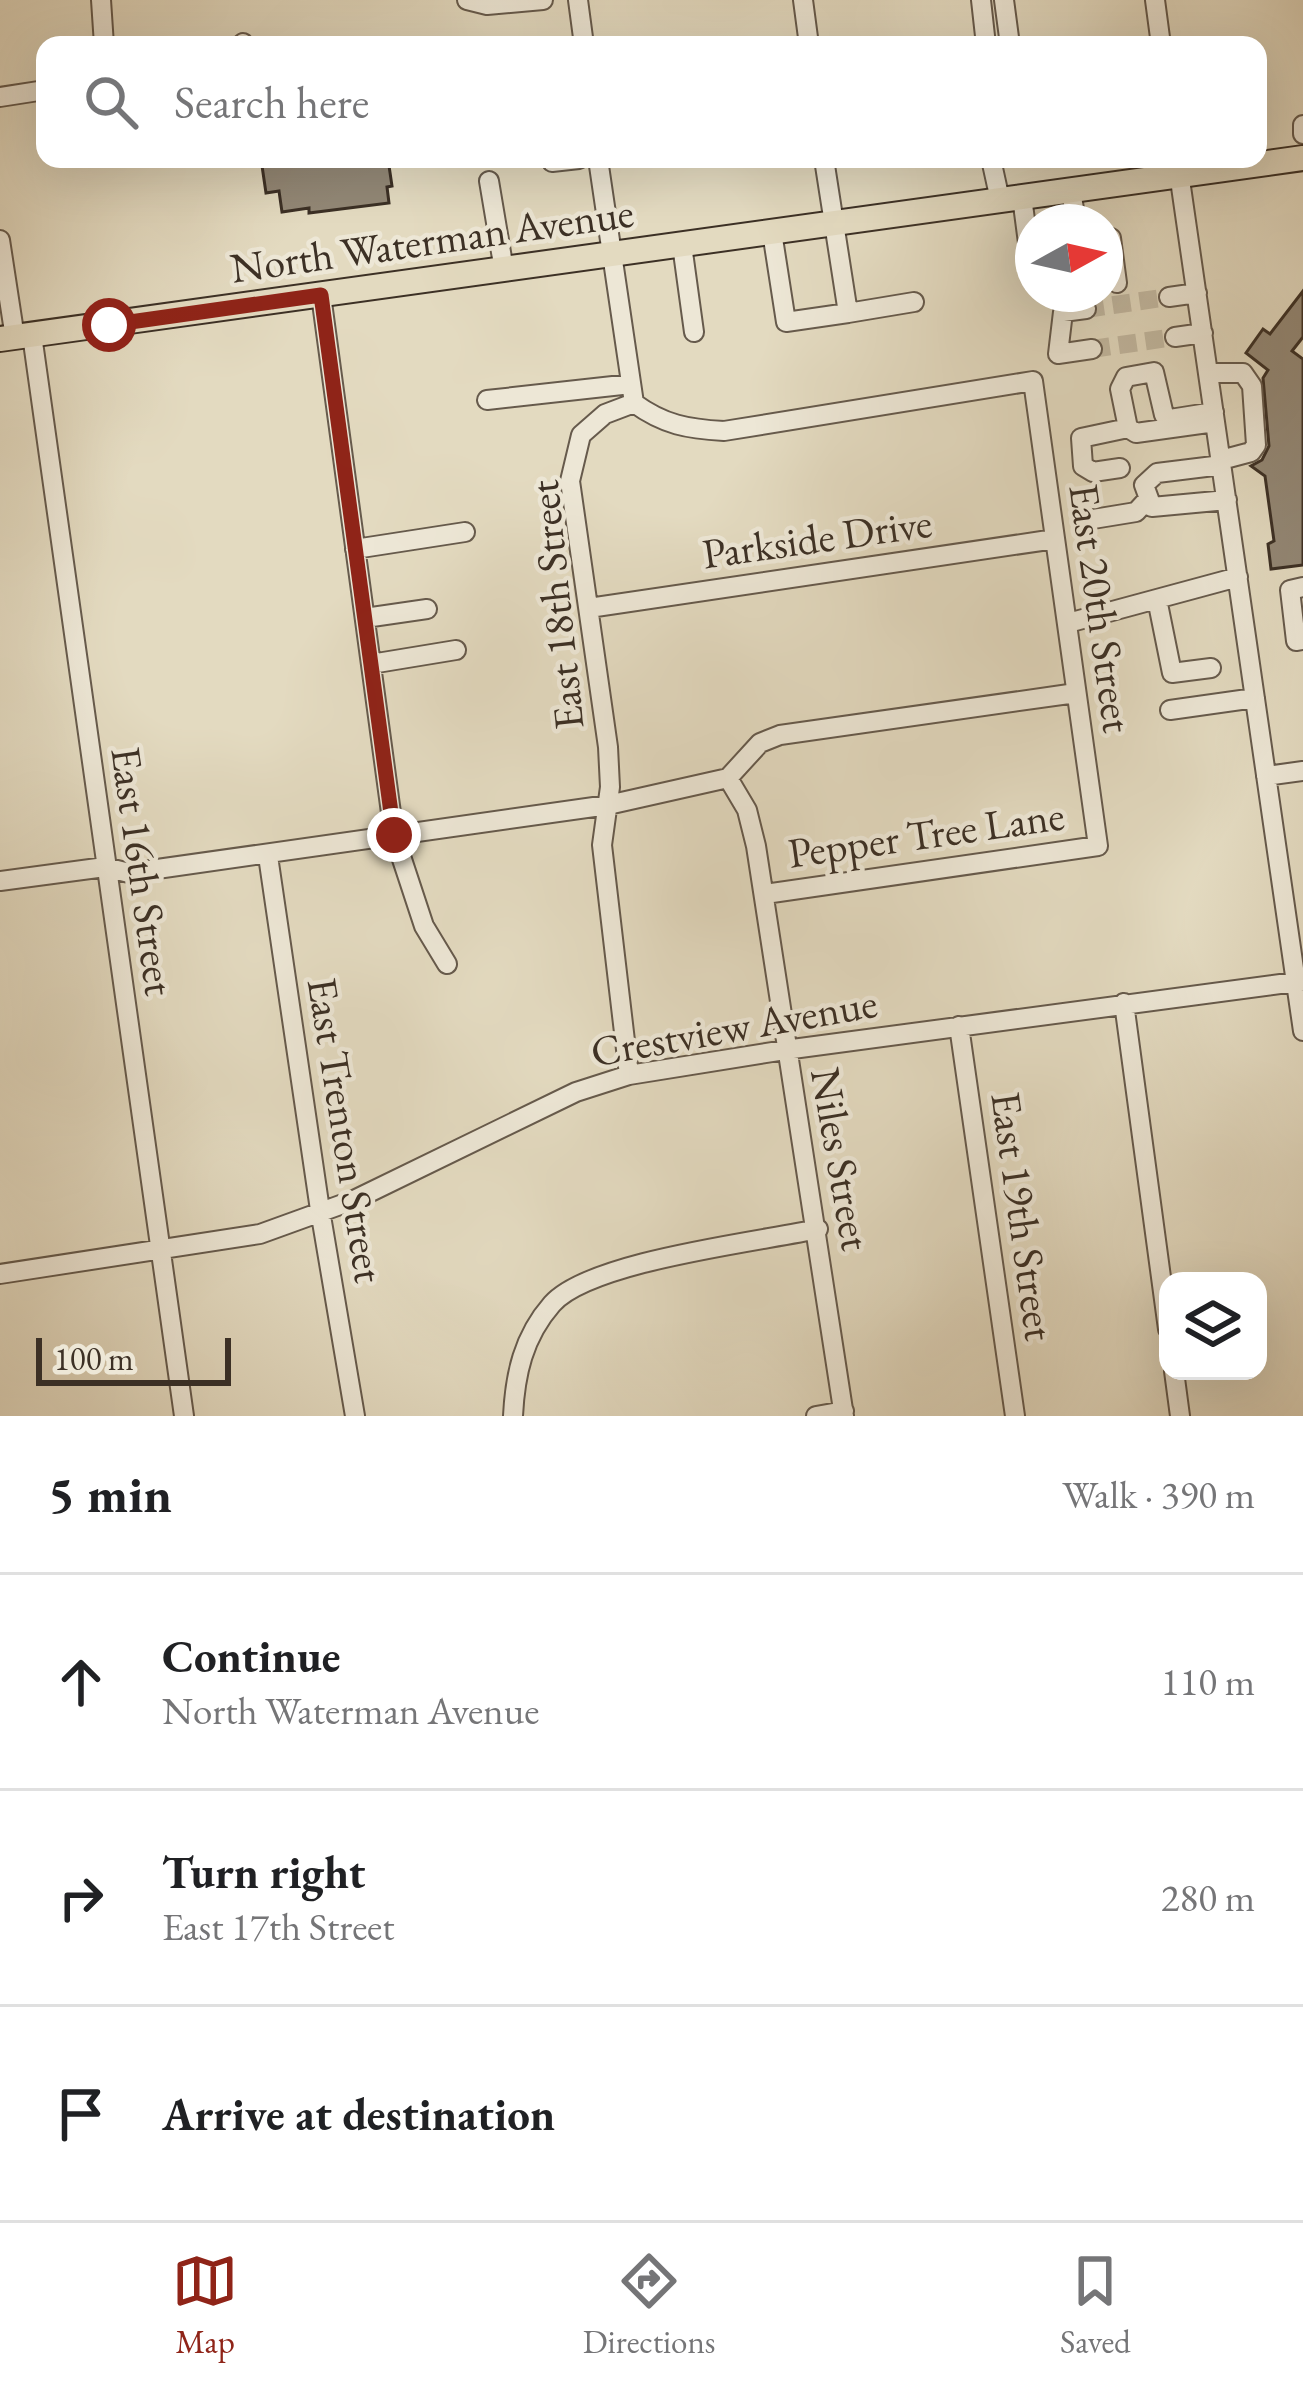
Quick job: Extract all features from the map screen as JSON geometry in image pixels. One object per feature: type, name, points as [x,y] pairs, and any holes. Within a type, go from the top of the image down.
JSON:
[{"type":"main road","name":"North Waterman Avenue","points":[[1267,161],[1303,158]]},
{"type":"main road","name":"North Waterman Avenue","points":[[16,338],[1066,191],[1173,168]]},
{"type":"street","points":[[100,0],[103,36]]},
{"type":"street","points":[[467,0],[487,4],[542,0]]},
{"type":"street","points":[[578,0],[583,36]]},
{"type":"street","points":[[802,0],[808,36]]},
{"type":"street","points":[[981,0],[985,36]]},
{"type":"street","points":[[1004,0],[1009,36]]},
{"type":"street","points":[[1154,0],[1160,36]]},
{"type":"street","points":[[0,97],[36,91]]},
{"type":"street","points":[[1303,124],[1303,134]]},
{"type":"street","points":[[487,400],[633,394],[599,168]]},
{"type":"street","points":[[825,168],[848,313]]},
{"type":"street","points":[[996,168],[1015,214]]},
{"type":"street","points":[[1178,168],[1303,1031]]},
{"type":"street","points":[[489,181],[504,270]]},
{"type":"street","points":[[1065,204],[1066,191]]},
{"type":"street","points":[[1066,191],[1070,204]]},
{"type":"street","points":[[772,232],[786,322],[914,302]]},
{"type":"street","name":"East 16th Street","points":[[0,240],[105,867],[184,1416]]},
{"type":"street","points":[[682,244],[694,332]]},
{"type":"street","points":[[1169,297],[1197,293]]},
{"type":"street","points":[[321,295],[394,835],[424,926],[447,964]]},
{"type":"street","points":[[1063,312],[1058,354],[1092,349]]},
{"type":"street","points":[[1175,337],[1203,333]]},
{"type":"street","points":[[1128,428],[1120,389],[1126,377],[1154,372],[1163,415],[1174,423]]},
{"type":"street","points":[[1208,373],[1243,373],[1252,386],[1256,446],[1221,462],[1157,473],[1144,484],[1152,507],[1227,500]]},
{"type":"street","name":"East 20th Street","points":[[633,394],[655,419],[679,428],[724,430],[1033,381],[1098,845]]},
{"type":"street","name":"East 18th Street","points":[[628,1075],[602,845],[608,747],[570,482],[581,435],[633,394]]},
{"type":"street","points":[[1120,468],[1093,472],[1083,466],[1081,438],[1215,417]]},
{"type":"street","points":[[1087,520],[1136,512],[1147,500]]},
{"type":"street","points":[[356,554],[466,537]]},
{"type":"street","name":"Parkside Drive","points":[[589,608],[1055,539]]},
{"type":"street","points":[[1068,623],[1238,577]]},
{"type":"street","points":[[1303,587],[1290,590],[1296,641],[1303,640]]},
{"type":"street","points":[[1156,599],[1172,674],[1211,668]]},
{"type":"street","points":[[365,618],[427,609]]},
{"type":"street","points":[[371,664],[456,650]]},
{"type":"street","points":[[0,881],[105,867],[129,873],[268,856],[608,805],[728,778],[760,743],[780,735],[1076,693]]},
{"type":"street","points":[[1170,710],[1255,698]]},
{"type":"street","points":[[1266,776],[1303,771]]},
{"type":"street","name":"Niles Street","points":[[728,778],[747,810],[765,894],[785,1050],[818,1229],[844,1414]]},
{"type":"street","name":"Pepper Tree Lane","points":[[765,894],[1098,845]]},
{"type":"street","name":"East Trenton Street","points":[[268,856],[356,1416]]},
{"type":"street","name":"Crestview Avenue","points":[[0,1274],[260,1234],[353,1200],[576,1092],[628,1075],[1299,982]]},
{"type":"street","points":[[1124,1003],[1160,1272]]},
{"type":"street","name":"East 19th Street","points":[[959,1026],[1016,1416]]},
{"type":"street","points":[[513,1416],[521,1355],[532,1333],[554,1301],[580,1284],[621,1269],[818,1229]]},
{"type":"street","points":[[1175,1380],[1180,1416]]},
{"type":"street","points":[[816,1416],[844,1414]]},
{"type":"building","points":[[262,168],[389,168],[392,186],[387,187],[389,203],[309,213],[309,208],[282,212],[279,191],[266,193]]},
{"type":"building","points":[[1303,291],[1303,337],[1292,351],[1303,359],[1303,565],[1271,569],[1268,544],[1274,541],[1265,476],[1251,466],[1262,460],[1269,446],[1263,378],[1268,370],[1246,353],[1263,329],[1270,334]]},
{"type":"tunnel","points":[[1123,304],[1169,297]]},
{"type":"tunnel","points":[[1092,349],[1175,337]]},
{"type":"route","points":[[109,325],[321,295],[394,835]]}]
